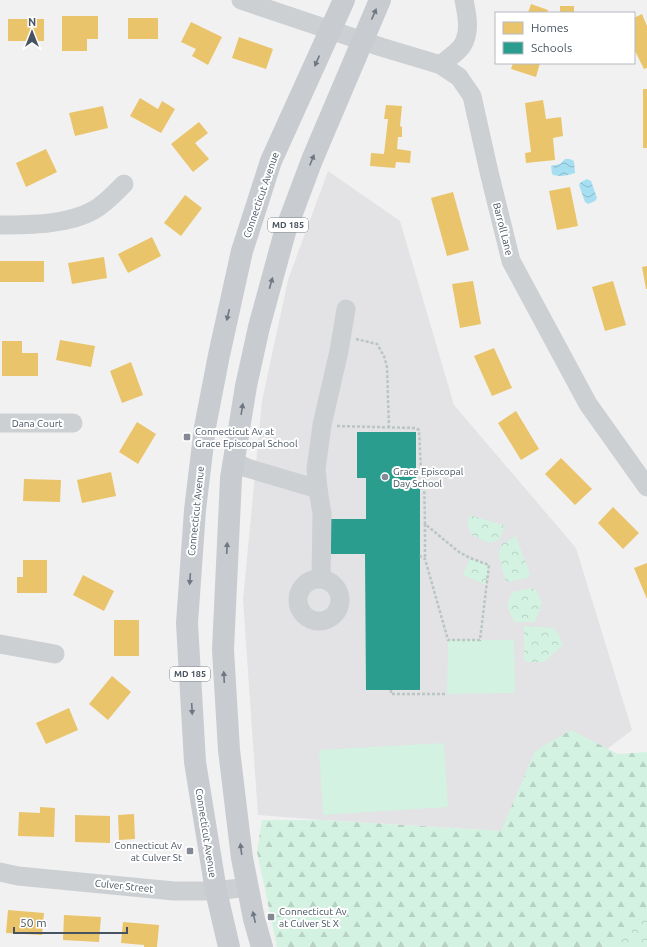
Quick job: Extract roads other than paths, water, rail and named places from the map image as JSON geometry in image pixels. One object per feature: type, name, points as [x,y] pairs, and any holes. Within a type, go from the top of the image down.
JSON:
[{"type":"main road","name":"Connecticut Avenue","points":[[229,947],[216,891],[195,762],[187,623],[195,510],[201,457],[205,427],[219,356],[242,251],[272,161],[344,0]]},
{"type":"main road","name":"MD 185","points":[[262,947],[254,919],[242,858],[228,750],[223,650],[231,486],[246,386],[257,334],[285,232],[312,160],[380,0]]},
{"type":"main road","points":[[201,457],[234,462]]},
{"type":"street","name":"Barroll Lane","points":[[241,0],[441,65],[459,77],[472,96],[488,172],[511,261],[588,404],[647,487]]},
{"type":"street","points":[[441,65],[461,47],[467,34],[467,16],[464,0]]},
{"type":"street","points":[[0,225],[20,225],[69,220],[94,210],[124,184]]},
{"type":"street","points":[[321,578],[322,514],[316,469],[322,425],[339,352],[346,309]]},
{"type":"street","name":"Dana Court","points":[[0,423],[73,423]]},
{"type":"street","points":[[234,462],[247,468],[318,489]]},
{"type":"street","points":[[0,644],[55,654]]},
{"type":"street","name":"Culver Street","points":[[0,872],[18,876],[174,891],[216,891],[248,887]]},
{"type":"water","points":[[565,159],[574,161],[575,173],[560,176],[552,174],[551,166],[560,164]]},
{"type":"water","points":[[587,179],[591,181],[597,198],[595,201],[588,204],[585,202],[579,185]]},
{"type":"place","name":"Connecticut Av at Grace Episcopal School","points":[[187,437]]},
{"type":"place","name":"Grace Episcopal Day School","points":[[385,477]]},
{"type":"place","name":"Connecticut Av at Culver St","points":[[190,851]]},
{"type":"place","name":"Connecticut Av at Culver St X","points":[[271,917]]}]
